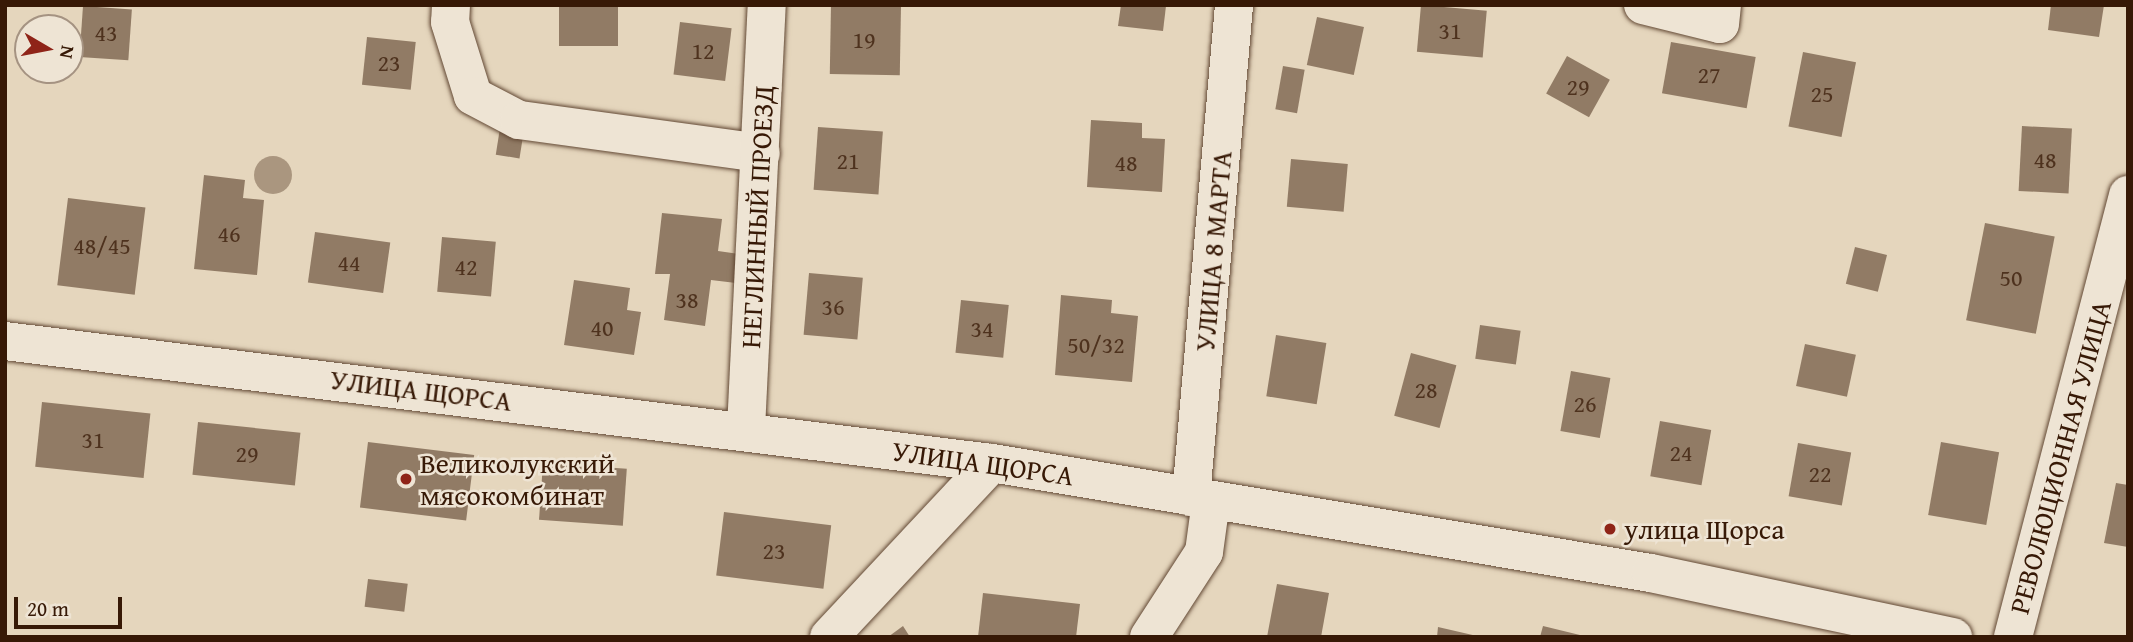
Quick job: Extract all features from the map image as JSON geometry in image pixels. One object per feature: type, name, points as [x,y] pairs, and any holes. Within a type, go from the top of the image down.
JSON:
[{"type":"street","name":"НЕГЛИННЫЙ ПРОЕЗД","points":[[746,429],[767,5]]},
{"type":"street","name":"УЛИЦА 8 МАРТА","points":[[1149,637],[1204,552],[1201,499],[1234,5]]},
{"type":"street","points":[[1643,5],[1720,24],[1722,5]]},
{"type":"street","points":[[451,14],[473,96],[519,120],[761,153]]},
{"type":"street","name":"РЕВОЛЮЦИОННАЯ УЛИЦА","points":[[2013,637],[2126,209]]},
{"type":"street","name":"УЛИЦА ЩОРСА","points":[[5,341],[746,429],[992,463],[1651,573],[1953,637]]},
{"type":"street","points":[[830,637],[992,463]]},
{"type":"shaded area","points":[[273,156],[287,161],[292,175],[287,189],[273,194],[259,189],[254,175],[259,161]]},
{"type":"building","points":[[559,5],[618,5],[618,46],[559,46]]},
{"type":"building","points":[[831,5],[901,6],[900,75],[830,74]]},
{"type":"building","points":[[1121,5],[1166,6],[1163,31],[1118,26]]},
{"type":"building","points":[[1421,5],[1487,11],[1483,58],[1417,52]]},
{"type":"building","points":[[2051,5],[2104,5],[2099,37],[2048,30]]},
{"type":"building","points":[[83,6],[132,9],[128,60],[84,57]]},
{"type":"building","points":[[1317,17],[1364,27],[1354,75],[1307,65]]},
{"type":"building","points":[[680,22],[732,28],[725,81],[674,75]]},
{"type":"building","points":[[367,37],[416,42],[411,90],[362,85]]},
{"type":"building","points":[[1671,42],[1756,57],[1747,108],[1662,93]]},
{"type":"building","points":[[1803,52],[1856,62],[1842,137],[1788,127]]},
{"type":"building","points":[[1567,56],[1610,80],[1589,117],[1546,94]]},
{"type":"building","points":[[1283,66],[1305,70],[1297,113],[1275,109]]},
{"type":"building","points":[[1091,120],[1142,123],[1142,138],[1165,139],[1162,192],[1087,187]]},
{"type":"building","points":[[2022,126],[2072,129],[2069,194],[2019,191]]},
{"type":"building","points":[[818,127],[883,132],[878,194],[814,190]]},
{"type":"building","points":[[500,128],[524,132],[519,158],[496,155]]},
{"type":"building","points":[[1291,159],[1348,164],[1344,212],[1287,207]]},
{"type":"building","points":[[204,175],[245,180],[243,198],[264,200],[257,275],[194,269]]},
{"type":"building","points":[[68,198],[145,208],[135,295],[57,285]]},
{"type":"building","points":[[662,213],[722,219],[718,251],[739,254],[736,283],[711,280],[705,326],[664,320],[670,274],[655,274]]},
{"type":"building","points":[[1985,223],[2055,237],[2036,334],[1966,320]]},
{"type":"building","points":[[315,232],[390,243],[383,293],[308,283]]},
{"type":"building","points":[[442,237],[496,242],[491,296],[437,292]]},
{"type":"building","points":[[1855,247],[1887,255],[1878,292],[1846,284]]},
{"type":"building","points":[[809,273],[863,278],[857,339],[804,335]]},
{"type":"building","points":[[574,280],[630,288],[627,310],[641,312],[634,355],[564,345]]},
{"type":"building","points":[[1061,295],[1112,300],[1111,313],[1138,316],[1132,382],[1055,375]]},
{"type":"building","points":[[961,300],[1009,305],[1003,358],[955,353]]},
{"type":"building","points":[[1480,325],[1521,331],[1516,364],[1475,359]]},
{"type":"building","points":[[1276,335],[1326,343],[1317,404],[1266,396]]},
{"type":"building","points":[[1805,344],[1856,355],[1847,397],[1796,386]]},
{"type":"building","points":[[1411,353],[1456,365],[1440,428],[1394,416]]},
{"type":"building","points":[[1571,371],[1610,378],[1600,438],[1560,431]]},
{"type":"building","points":[[42,402],[150,413],[144,478],[35,467]]},
{"type":"building","points":[[1660,421],[1711,430],[1701,485],[1650,476]]},
{"type":"building","points":[[198,422],[300,433],[295,485],[192,475]]},
{"type":"building","points":[[368,442],[474,455],[466,521],[360,508]]},
{"type":"building","points":[[1941,442],[1999,452],[1986,525],[1928,515]]},
{"type":"building","points":[[1798,443],[1851,452],[1842,506],[1789,496]]},
{"type":"building","points":[[543,463],[627,469],[623,526],[539,520]]},
{"type":"building","points":[[2116,483],[2128,485],[2128,547],[2104,543]]},
{"type":"building","points":[[724,512],[831,525],[823,589],[716,576]]},
{"type":"building","points":[[368,579],[408,584],[404,612],[365,607]]},
{"type":"building","points":[[1277,584],[1329,593],[1321,637],[1267,637]]},
{"type":"building","points":[[983,593],[1080,604],[1076,637],[978,637]]},
{"type":"building","points":[[903,626],[910,637],[888,637]]},
{"type":"building","points":[[1543,626],[1584,636],[1584,637],[1540,637]]},
{"type":"building","points":[[1438,627],[1477,636],[1477,637],[1437,637]]},
{"type":"place","name":"Великолукский мясокомбинат","points":[[406,479]]},
{"type":"place","name":"улица Щорса","points":[[1610,529]]}]
